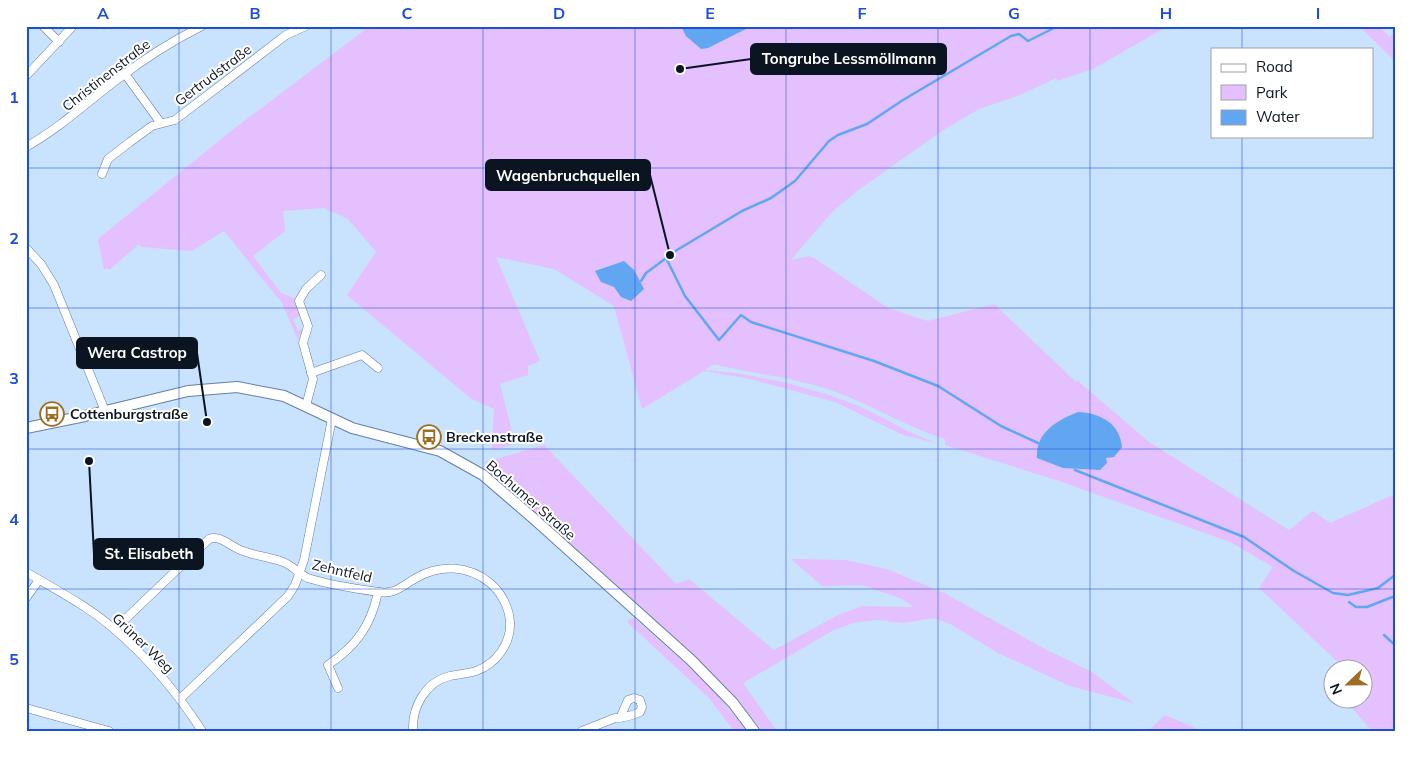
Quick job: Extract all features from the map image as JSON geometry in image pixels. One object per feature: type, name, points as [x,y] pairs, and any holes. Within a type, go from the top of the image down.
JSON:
[{"type":"main road","name":"Bochumer Straße","points":[[26,428],[105,412],[188,391],[216,387],[258,389],[284,396],[332,419],[368,432],[424,445],[468,465],[483,475],[691,660],[733,703],[754,731]]},
{"type":"street","points":[[43,26],[59,42]]},
{"type":"street","points":[[26,76],[73,26]]},
{"type":"street","name":"Christinenstraße","points":[[26,147],[60,126],[125,74],[168,43],[202,26]]},
{"type":"street","name":"Gertrudstraße","points":[[102,174],[108,159],[160,122],[175,120],[286,35],[306,26]]},
{"type":"street","points":[[125,74],[160,122]]},
{"type":"street","points":[[26,248],[41,264],[54,285],[105,412]]},
{"type":"street","points":[[306,406],[313,379],[303,343],[308,326],[299,301],[306,289],[321,275]]},
{"type":"street","points":[[311,373],[362,355],[378,368]]},
{"type":"street","points":[[181,698],[288,596],[299,573],[332,419]]},
{"type":"street","name":"Zehntfeld","points":[[115,629],[212,538],[218,537],[234,548],[252,555],[284,562],[307,577],[378,592],[395,592],[427,572],[456,568],[477,573],[502,596],[509,613],[510,631],[500,653],[485,667],[466,674],[448,676],[429,687],[421,696],[415,709],[413,731]]},
{"type":"street","name":"Grüner Weg","points":[[26,572],[115,629],[181,698],[202,731]]},
{"type":"street","points":[[26,598],[39,580]]},
{"type":"street","name":"Zehntfeld","points":[[338,688],[328,665],[354,645],[366,630],[373,616],[378,592]]},
{"type":"street","points":[[26,708],[109,731]]},
{"type":"street","points":[[582,731],[615,718],[620,718]]},
{"type":"green space","points":[[370,26],[1168,26],[1093,69],[1057,81],[1056,78],[1020,95],[979,109],[945,129],[857,191],[832,212],[791,260],[809,256],[814,258],[888,308],[928,321],[994,304],[1075,381],[1078,381],[1149,442],[1289,530],[1313,511],[1330,523],[1395,494],[1395,731],[1372,731],[1354,710],[1374,710],[1374,660],[1335,660],[1259,588],[1273,567],[1230,542],[1059,481],[945,445],[903,435],[835,402],[750,379],[704,371],[642,409],[614,306],[554,269],[496,257],[540,361],[528,366],[528,375],[500,384],[515,444],[492,450],[494,409],[470,398],[347,295],[376,252],[348,219],[324,208],[283,211],[285,231],[253,256],[281,293],[296,299],[295,303],[300,316],[293,319],[298,331],[304,328],[298,340],[282,303],[224,231],[192,251],[141,247],[139,244],[109,270],[107,268],[104,270],[98,239],[231,131]],"holes":[[[714,364],[818,386],[847,396],[916,428],[945,439],[945,445],[934,442],[865,409],[828,395],[765,378],[705,370]]]},
{"type":"green space","points":[[1359,26],[1379,26],[1389,37],[1395,32],[1395,61]]},
{"type":"green space","points":[[544,445],[676,584],[689,579],[774,650],[838,615],[862,606],[914,607],[900,598],[861,585],[822,586],[791,559],[845,560],[887,569],[944,593],[1045,649],[1092,672],[1134,703],[1070,686],[998,653],[952,625],[934,618],[903,623],[876,620],[853,623],[832,631],[743,683],[777,731],[763,731],[732,694],[703,664],[592,563],[485,471],[486,462]]},
{"type":"green space","points":[[634,618],[704,680],[748,731],[734,731],[709,698],[627,622]]},
{"type":"green space","points":[[1165,715],[1202,731],[1148,731]]},
{"type":"water","points":[[681,26],[752,26],[708,48],[701,49],[686,36]]},
{"type":"water","points":[[624,261],[634,270],[644,289],[631,301],[621,297],[614,287],[601,282],[595,271]]},
{"type":"water","points":[[1078,412],[1101,417],[1108,421],[1120,439],[1122,447],[1114,457],[1106,458],[1107,463],[1100,470],[1063,468],[1037,458],[1040,441],[1044,434],[1062,419]]},
{"type":"waterway","points":[[641,281],[646,273],[677,250],[742,211],[771,198],[795,181],[829,141],[838,135],[867,124],[903,100],[1011,36],[1019,34],[1028,41],[1058,26]]},
{"type":"waterway","points":[[666,258],[685,296],[719,340],[741,315],[751,322],[874,361],[938,386],[1001,426],[1038,443]]},
{"type":"waterway","points":[[1075,470],[1244,537],[1294,571],[1333,593],[1348,595],[1378,588],[1395,575]]},
{"type":"waterway","points":[[1349,602],[1356,607],[1367,607],[1395,596]]},
{"type":"waterway","points":[[1384,635],[1395,645]]},
{"type":"place","name":"Tongrube Lessmöllmann","points":[[680,69]]},
{"type":"place","name":"Wagenbruchquellen","points":[[670,255]]},
{"type":"place","name":"Cottenburgstraße","points":[[52,414]]},
{"type":"place","name":"Wera Castrop","points":[[207,422]]},
{"type":"place","name":"Breckenstraße","points":[[429,437]]},
{"type":"place","name":"St. Elisabeth","points":[[89,461]]}]
